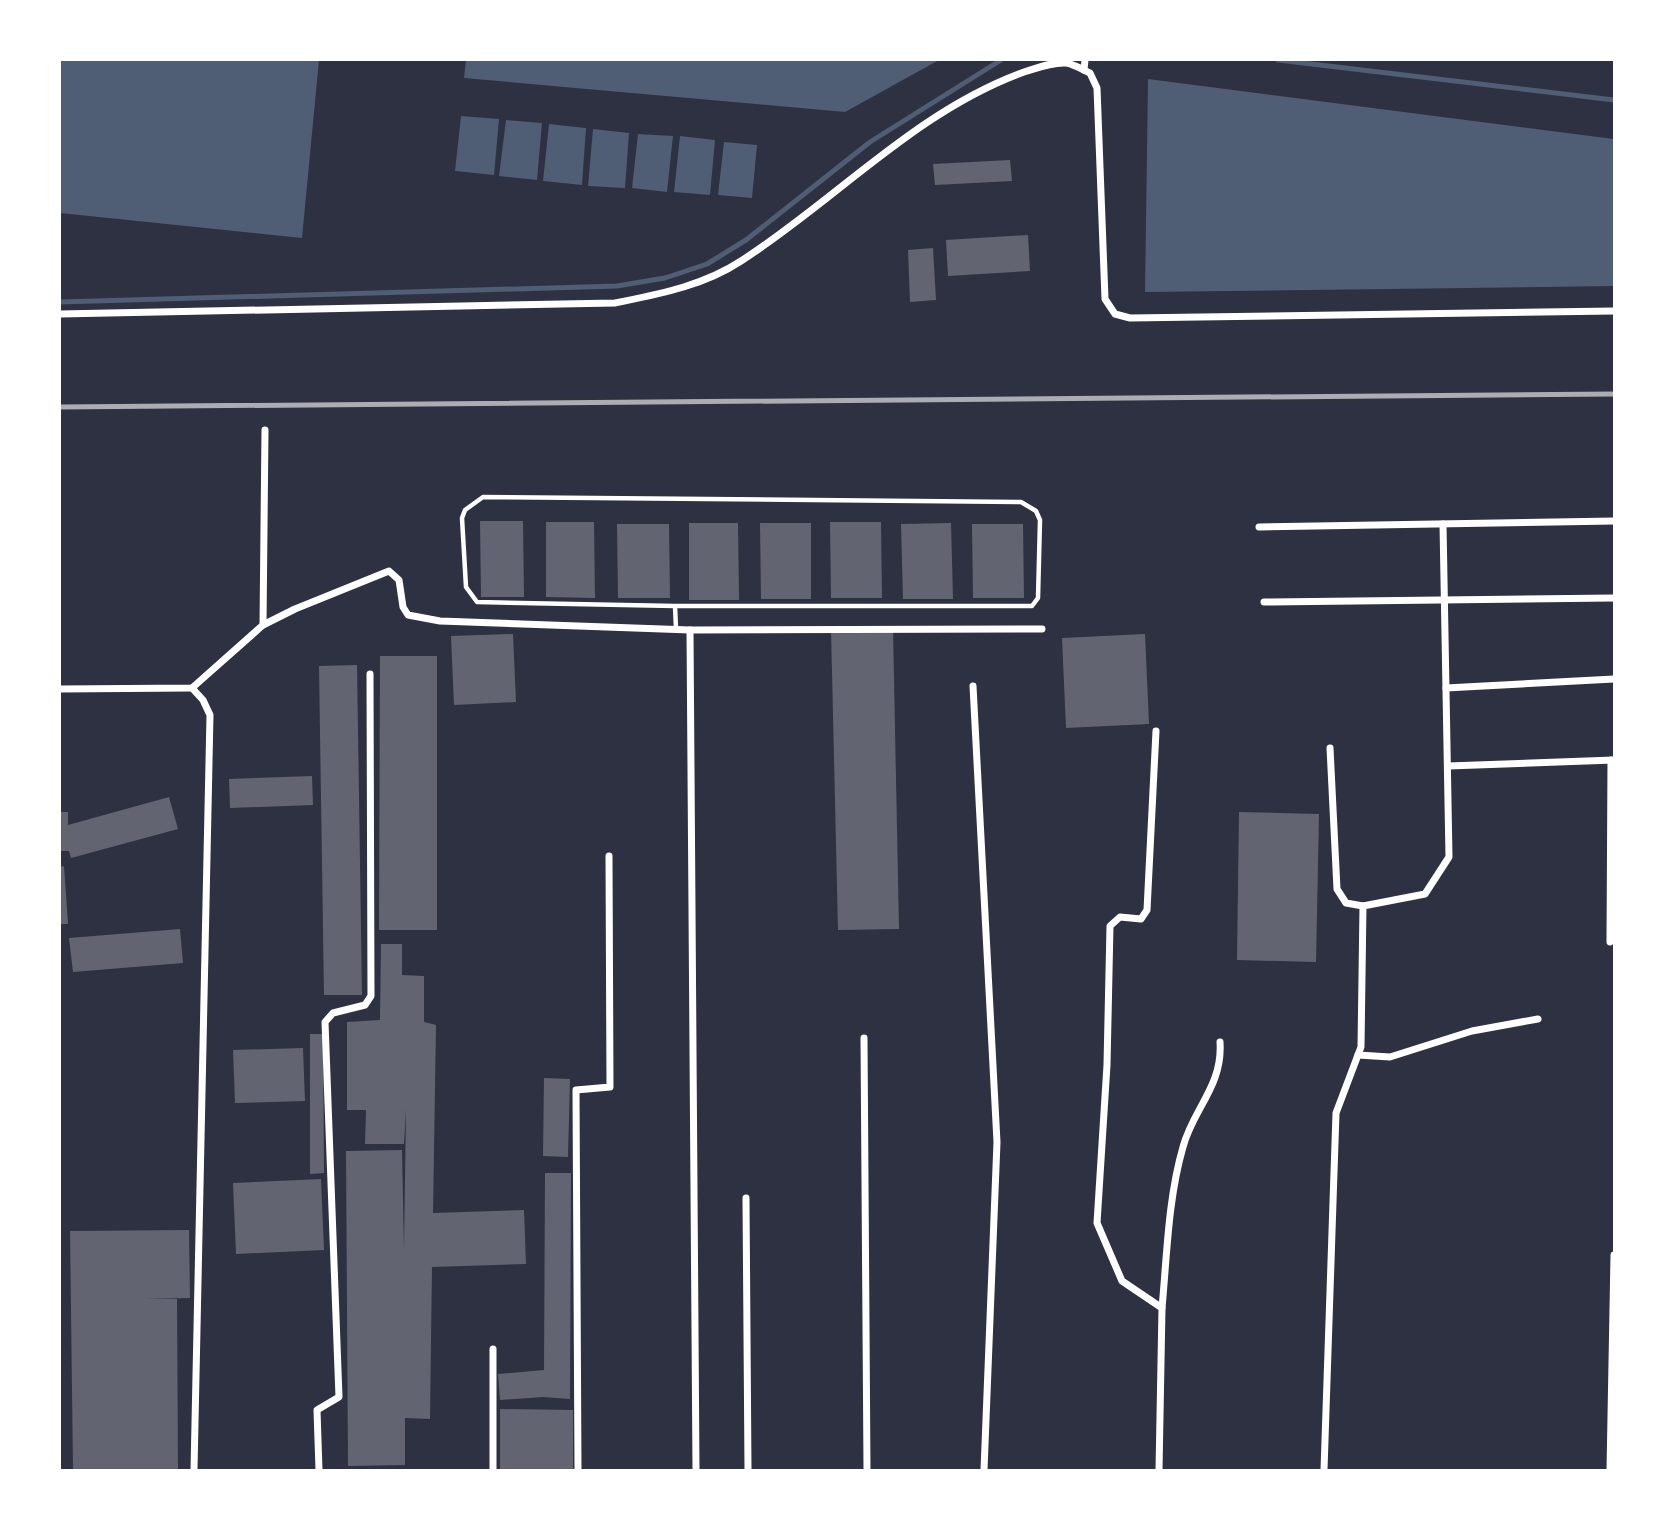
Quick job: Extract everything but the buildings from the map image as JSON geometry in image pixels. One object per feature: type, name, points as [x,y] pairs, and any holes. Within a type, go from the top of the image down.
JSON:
[{"type":"street","points":[[1084,70],[1085,60]]},
{"type":"street","points":[[60,314],[615,303],[663,293],[708,279],[740,262],[906,137],[961,101],[1042,66],[1067,63],[1090,73],[1097,88],[1105,299],[1115,314],[1130,318],[1311,318],[1615,311]]},
{"type":"street","points":[[263,625],[265,430]]},
{"type":"street","points":[[1259,527],[1615,521]]},
{"type":"street","points":[[1330,748],[1337,889],[1346,903],[1363,906],[1425,894],[1440,876],[1449,857],[1443,524]]},
{"type":"street","points":[[60,689],[192,688],[263,625],[295,608],[388,571],[399,580],[403,607],[411,617],[467,623],[690,630],[1042,629]]},
{"type":"street","points":[[1264,602],[1615,598]]},
{"type":"street","points":[[690,630],[695,1471]]},
{"type":"street","points":[[319,1471],[317,1410],[339,1397],[325,1022],[333,1013],[365,1005],[372,996],[370,674]]},
{"type":"street","points":[[1446,688],[1615,679]]},
{"type":"street","points":[[973,685],[997,1142],[984,1471]]},
{"type":"street","points":[[192,688],[204,700],[210,715],[194,1471]]},
{"type":"street","points":[[1156,731],[1147,910],[1141,919],[1120,917],[1110,926],[1107,1065],[1097,1223],[1122,1281],[1162,1308]]},
{"type":"street","points":[[1448,766],[1613,760],[1610,942]]},
{"type":"street","points":[[578,1471],[576,1090],[610,1087],[610,856]]},
{"type":"street","points":[[1324,1471],[1336,1113],[1361,1047],[1363,906]]},
{"type":"street","points":[[1358,1055],[1390,1057],[1472,1031],[1538,1019]]},
{"type":"street","points":[[864,1038],[867,1471]]},
{"type":"street","points":[[1159,1471],[1162,1308],[1183,1145],[1211,1093],[1221,1058],[1220,1042]]},
{"type":"street","points":[[746,1198],[748,1471]]},
{"type":"street","points":[[1610,1471],[1615,1255]]},
{"type":"street","points":[[493,1349],[493,1471]]},
{"type":"lane","points":[[483,497],[1021,502],[1036,511],[1040,520],[1038,598],[1032,606],[676,606],[477,602],[466,587],[461,518],[465,510],[483,497]]},
{"type":"lane","points":[[676,606],[676,629]]},
{"type":"water","points":[[60,60],[319,60],[302,238],[60,213]]},
{"type":"water","points":[[466,60],[939,60],[845,112],[464,78]]},
{"type":"water","points":[[1148,79],[1614,139],[1614,286],[1145,292]]},
{"type":"water","points":[[461,116],[499,119],[494,175],[455,171]]},
{"type":"water","points":[[506,120],[542,123],[537,180],[499,176]]},
{"type":"water","points":[[549,124],[586,128],[582,185],[543,181]]},
{"type":"water","points":[[593,129],[629,133],[625,188],[588,186]]},
{"type":"water","points":[[638,134],[673,136],[667,192],[632,188]]},
{"type":"water","points":[[680,136],[715,140],[710,195],[674,192]]},
{"type":"water","points":[[724,142],[757,145],[752,198],[718,195]]},
{"type":"waterway","points":[[60,302],[617,286],[665,278],[707,264],[746,240],[870,142],[1001,60]]},
{"type":"waterway","points":[[1278,60],[1614,100]]},
{"type":"railway","points":[[60,407],[1614,394]]}]
